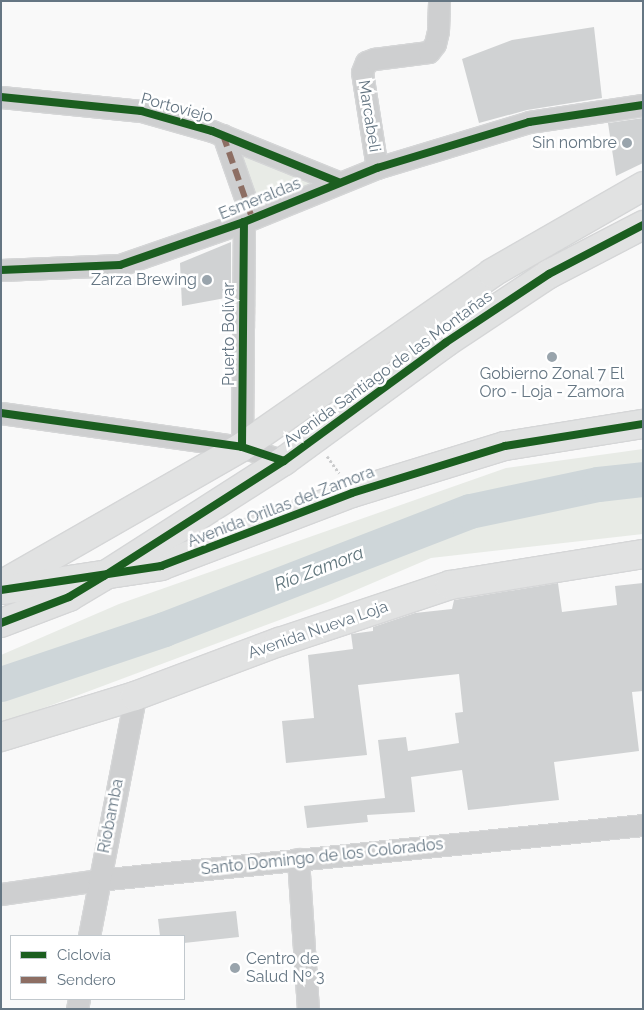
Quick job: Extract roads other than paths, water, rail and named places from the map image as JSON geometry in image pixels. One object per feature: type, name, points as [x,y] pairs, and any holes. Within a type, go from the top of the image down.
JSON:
[{"type":"main road","name":"Avenida Santiago de las Montañas","points":[[1,585],[242,447],[492,273],[643,186]]},
{"type":"main road","name":"Avenida Santiago de las Montañas","points":[[104,576],[284,461],[445,343],[549,274],[643,225]]},
{"type":"main road","name":"Avenida Orillas del Zamora","points":[[1,590],[104,576],[178,561],[352,493],[505,446],[643,424]]},
{"type":"main road","name":"Avenida Nueva Loja","points":[[1,737],[135,696],[279,642],[450,585],[643,554]]},
{"type":"main road","name":"Avenida Orillas del Zamora","points":[[1,623],[69,597],[104,576]]},
{"type":"street","name":"Marcabeli","points":[[377,168],[362,72],[366,62],[374,59],[429,52],[435,44],[439,1]]},
{"type":"street","name":"Portoviejo","points":[[1,97],[141,111],[223,135],[338,182]]},
{"type":"street","name":"Esmeraldas","points":[[1,270],[120,266],[248,220],[338,182],[377,168],[529,122],[643,105]]},
{"type":"street","name":"Puerto Bolívar","points":[[223,135],[248,220],[242,447]]},
{"type":"street","points":[[1,413],[242,447],[284,461]]},
{"type":"street","name":"Riobamba","points":[[89,935],[98,880],[135,696]]},
{"type":"street","name":"Santo Domingo de los Colorados","points":[[1,894],[98,880],[643,825]]},
{"type":"street","points":[[298,859],[308,1009]]},
{"type":"waterway","name":"Río Zamora","points":[[1,684],[164,629],[470,511],[598,484],[643,479]]},
{"type":"place","name":"Sin nombre","points":[[627,143]]},
{"type":"place","name":"Zarza Brewing","points":[[207,280]]},
{"type":"place","name":"Gobierno Zonal 7 El Oro - Loja - Zamora","points":[[552,357]]},
{"type":"place","name":"Centro de Salud Nº 3","points":[[235,968]]}]
